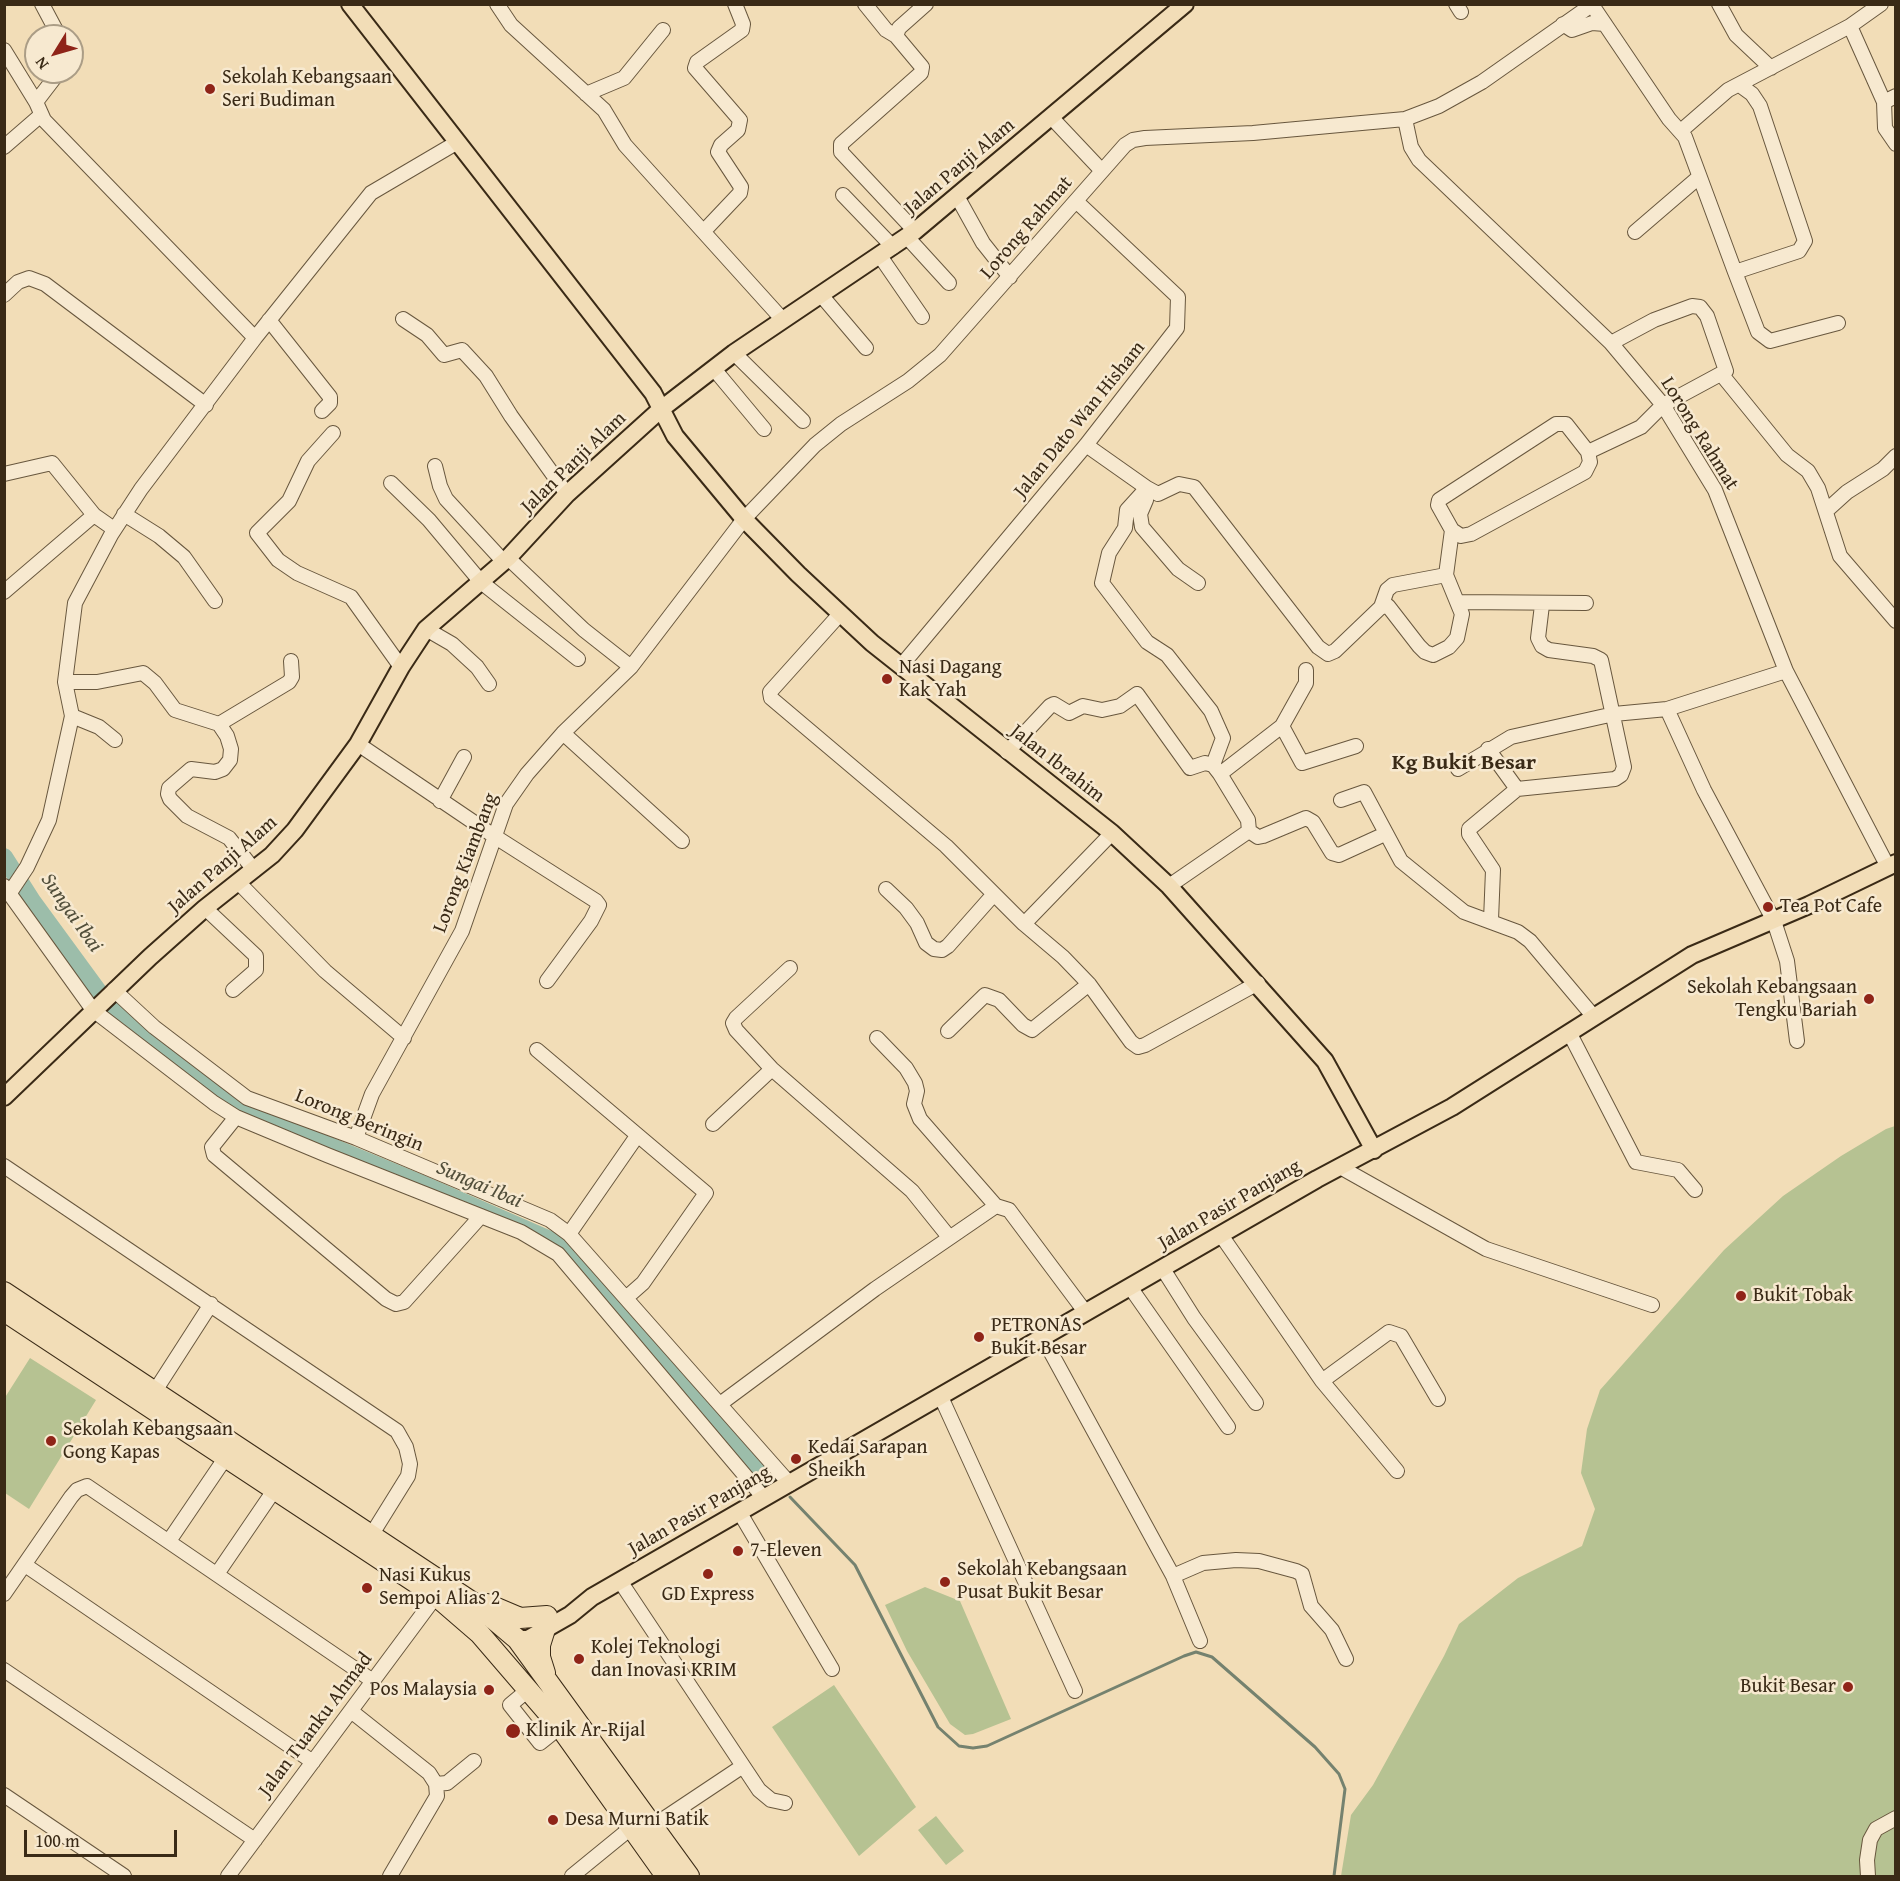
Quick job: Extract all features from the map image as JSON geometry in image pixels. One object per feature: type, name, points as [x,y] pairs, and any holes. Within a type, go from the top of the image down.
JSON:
[{"type":"highway","points":[[4,1292],[425,1569],[478,1606],[517,1639],[689,1876]]},
{"type":"highway","points":[[4,1311],[501,1638],[517,1639]]},
{"type":"highway","points":[[425,1569],[510,1616],[546,1622],[540,1657],[547,1679]]},
{"type":"highway","points":[[436,1596],[480,1634],[560,1728],[666,1876]]},
{"type":"highway","points":[[517,1639],[516,1656],[560,1728]]},
{"type":"main road","name":"Jalan Ibrahim","points":[[350,4],[652,393],[675,436],[744,519],[840,614],[1007,752],[1112,833],[1169,886],[1325,1061],[1374,1150]]},
{"type":"main road","name":"Jalan Panji Alam","points":[[4,1097],[114,990],[205,908],[254,870],[295,830],[358,744],[401,667],[426,629],[506,560],[567,495],[660,411],[734,353],[899,243],[958,198],[1185,4]]},
{"type":"main road","name":"Jalan Pasir Panjang","points":[[517,1639],[522,1630],[546,1622],[565,1605],[592,1597],[1340,1167],[1452,1107],[1692,955],[1774,921],[1892,865]]},
{"type":"main road","name":"Jalan Panji Alam","points":[[4,1085],[72,1031]]},
{"type":"street","points":[[42,4],[53,24]]},
{"type":"street","points":[[497,4],[511,25],[604,111],[625,145],[783,320]]},
{"type":"street","points":[[704,231],[740,194],[741,188],[718,152],[721,145],[738,130],[740,120],[695,68],[697,62],[742,30],[743,24],[735,4]]},
{"type":"street","points":[[865,4],[886,30],[896,36],[922,67],[921,73],[848,135],[841,144],[841,152],[899,243],[922,317]]},
{"type":"street","points":[[896,36],[899,28],[926,4]]},
{"type":"street","points":[[1719,4],[1736,35],[1771,68]]},
{"type":"street","points":[[1682,130],[1728,90],[1741,86],[1850,26],[1881,4]]},
{"type":"street","points":[[1592,5],[1669,119],[1682,130],[1758,332],[1770,341],[1838,323]]},
{"type":"street","name":"Lorong Rahmat","points":[[744,519],[815,445],[841,424],[908,381],[940,355],[1102,171],[1133,140],[1253,133],[1405,119],[1439,106],[1482,82],[1592,5]]},
{"type":"street","points":[[1563,24],[1572,30],[1592,23],[1605,24]]},
{"type":"street","points":[[1850,26],[1890,99],[1885,128],[1896,144]]},
{"type":"street","points":[[586,94],[624,78],[663,30]]},
{"type":"street","points":[[4,50],[39,108],[255,338]]},
{"type":"street","points":[[4,147],[39,108],[52,84]]},
{"type":"street","points":[[1735,272],[1799,251],[1805,241],[1760,105],[1752,94],[1741,86]]},
{"type":"street","points":[[1052,118],[1102,171]]},
{"type":"street","name":"Lorong Rahmat","points":[[1405,119],[1411,147],[1419,160],[1611,343],[1663,405],[1715,490],[1786,671],[1892,865]]},
{"type":"street","points":[[456,143],[371,192],[255,338],[114,529],[75,603],[65,682],[72,716],[50,820],[26,868],[8,891],[93,1010],[214,1103],[236,1117],[331,1144],[481,1216],[521,1232],[558,1254],[764,1498]]},
{"type":"street","points":[[1635,232],[1699,177]]},
{"type":"street","points":[[843,195],[949,283]]},
{"type":"street","points":[[958,198],[983,243],[1010,277]]},
{"type":"street","name":"Jalan Dato Wan Hisham","points":[[901,666],[1086,445],[1176,328],[1178,297],[1076,201]]},
{"type":"street","points":[[4,295],[18,282],[29,278],[45,284],[206,405]]},
{"type":"street","points":[[821,295],[866,348]]},
{"type":"street","points":[[1588,452],[1641,427],[1663,405],[1726,371],[1707,316],[1700,307],[1692,306],[1654,320],[1611,343]]},
{"type":"street","points":[[403,319],[427,335],[444,355],[462,350],[486,376],[511,416],[567,495]]},
{"type":"street","points":[[269,320],[330,397],[330,403],[322,411]]},
{"type":"street","points":[[734,353],[803,421]]},
{"type":"street","points":[[714,369],[764,429]]},
{"type":"street","points":[[1722,375],[1787,455],[1808,471],[1826,511],[1840,556],[1896,621]]},
{"type":"street","points":[[1556,424],[1566,424],[1588,452],[1590,462],[1585,472],[1471,534],[1461,536],[1452,530],[1438,505],[1439,500],[1556,424]]},
{"type":"street","points":[[333,433],[308,461],[289,501],[257,533],[278,560],[287,567],[354,599],[401,667]]},
{"type":"street","points":[[1086,445],[1145,490],[1158,494],[1179,484],[1194,487],[1318,647],[1328,654],[1335,651],[1381,607],[1387,590],[1393,585],[1446,575]]},
{"type":"street","points":[[1826,511],[1847,492],[1883,469],[1896,456]]},
{"type":"street","points":[[4,474],[52,463],[94,515],[114,529]]},
{"type":"street","points":[[435,466],[446,499],[506,560],[584,630],[631,667]]},
{"type":"street","points":[[391,483],[429,520],[481,582],[578,659]]},
{"type":"street","points":[[1145,490],[1146,500],[1140,514],[1142,527],[1178,569],[1198,583]]},
{"type":"street","points":[[1145,490],[1127,510],[1125,528],[1109,553],[1102,583],[1147,642],[1167,655],[1211,711],[1223,738],[1216,769]]},
{"type":"street","points":[[124,513],[159,536],[184,557],[215,601]]},
{"type":"street","points":[[4,592],[94,515]]},
{"type":"street","name":"Lorong Kiambang","points":[[356,1138],[372,1094],[462,931],[506,804],[521,781],[563,733],[631,667],[744,519]]},
{"type":"street","points":[[1381,607],[1388,606],[1394,612],[1425,652],[1432,655],[1449,647],[1457,638],[1462,614],[1446,575],[1452,530]]},
{"type":"street","points":[[1459,602],[1542,605],[1586,603]]},
{"type":"street","points":[[1491,920],[1493,870],[1469,834],[1469,829],[1517,789],[1615,779],[1622,776],[1624,767],[1601,660],[1593,656],[1549,650],[1542,646],[1538,638],[1542,605]]},
{"type":"street","points":[[840,614],[769,695],[945,846],[1024,924],[1063,957],[1089,984],[1131,1042],[1138,1047],[1257,983]]},
{"type":"street","points":[[426,629],[452,644],[477,667],[489,684]]},
{"type":"street","points":[[219,724],[289,682],[292,677],[291,661]]},
{"type":"street","points":[[1216,769],[1282,726],[1287,712],[1306,683],[1306,670]]},
{"type":"street","points":[[1458,769],[1488,748],[1511,736],[1614,714],[1667,709],[1786,671]]},
{"type":"street","points":[[65,682],[98,682],[142,673],[155,683],[176,710],[219,724],[227,736],[231,749],[230,760],[223,769],[215,772],[191,769],[169,788],[168,794],[170,799],[188,816],[229,838],[254,870]]},
{"type":"street","points":[[1007,752],[1054,704],[1069,713],[1083,706],[1102,710],[1120,706],[1137,694],[1185,764],[1190,768],[1206,763],[1216,769],[1248,820],[1249,831]]},
{"type":"street","points":[[1667,709],[1704,790],[1774,921],[1787,961],[1797,1041]]},
{"type":"street","points":[[72,716],[99,727],[115,740]]},
{"type":"street","points":[[1282,726],[1302,763],[1356,746]]},
{"type":"street","points":[[563,733],[682,840]]},
{"type":"street","points":[[358,744],[440,801],[599,905],[591,921],[548,981]]},
{"type":"street","points":[[1488,748],[1517,789]]},
{"type":"street","points":[[440,801],[464,757]]},
{"type":"street","points":[[1341,800],[1364,792],[1385,834],[1401,861],[1408,868],[1464,912],[1491,920],[1518,932],[1530,941],[1594,1017]]},
{"type":"street","points":[[1249,831],[1258,837],[1263,836],[1306,818],[1313,822],[1332,853],[1338,855],[1385,834]]},
{"type":"street","points":[[1169,886],[1249,831]]},
{"type":"street","points":[[1024,924],[1112,833]]},
{"type":"street","points":[[238,883],[325,970],[404,1038]]},
{"type":"street","points":[[886,890],[906,908],[917,923],[926,943],[934,949],[942,950],[994,894]]},
{"type":"street","points":[[205,908],[256,956],[256,970],[233,990]]},
{"type":"street","points":[[790,968],[733,1023],[745,1042],[772,1069],[912,1191],[949,1237]]},
{"type":"street","points":[[948,1031],[985,995],[999,1000],[1023,1025],[1032,1030],[1089,984]]},
{"type":"street","name":"Lorong Beringin","points":[[114,990],[154,1027],[247,1098],[331,1144],[356,1138],[550,1221],[569,1234],[790,1484]]},
{"type":"street","points":[[1570,1034],[1636,1162],[1678,1170],[1695,1190]]},
{"type":"street","points":[[877,1038],[906,1068],[915,1083],[917,1091],[914,1104],[920,1119],[996,1206],[1009,1210],[1086,1313]]},
{"type":"street","points":[[537,1050],[706,1193],[644,1283],[626,1298]]},
{"type":"street","points":[[713,1124],[772,1069]]},
{"type":"street","points":[[236,1117],[212,1147],[214,1155],[386,1299],[396,1304],[404,1302],[481,1216]]},
{"type":"street","points":[[569,1234],[637,1136]]},
{"type":"street","points":[[4,1166],[397,1431],[406,1447],[410,1464],[408,1476],[372,1534]]},
{"type":"street","points":[[1340,1167],[1486,1250],[1652,1305]]},
{"type":"street","points":[[720,1404],[949,1237],[996,1206]]},
{"type":"street","points":[[1221,1235],[1322,1381],[1397,1471]]},
{"type":"street","points":[[1163,1269],[1194,1318],[1256,1403]]},
{"type":"street","points":[[1130,1287],[1228,1427]]},
{"type":"street","points":[[155,1391],[211,1304]]},
{"type":"street","points":[[1322,1381],[1389,1332],[1401,1336],[1438,1399]]},
{"type":"street","points":[[1043,1338],[1173,1576],[1200,1641]]},
{"type":"street","points":[[941,1397],[1075,1690]]},
{"type":"street","points":[[169,1541],[226,1457]]},
{"type":"street","points":[[4,1594],[71,1497],[77,1490],[87,1486],[373,1681]]},
{"type":"street","points":[[217,1574],[274,1489]]},
{"type":"street","points":[[740,1512],[832,1669]]},
{"type":"street","points":[[1173,1576],[1203,1563],[1236,1560],[1259,1561],[1296,1571],[1302,1574],[1311,1605],[1332,1630],[1346,1659]]},
{"type":"street","points":[[25,1565],[313,1762]]},
{"type":"street","points":[[620,1581],[765,1796],[785,1803]]},
{"type":"street","name":"Jalan Tuanku Ahmad","points":[[228,1876],[436,1596]]},
{"type":"street","points":[[4,1670],[255,1840]]},
{"type":"street","points":[[351,1711],[429,1773],[436,1784],[437,1796],[390,1876]]},
{"type":"street","points":[[436,1784],[447,1783],[474,1761]]},
{"type":"street","points":[[653,1826],[743,1766]]},
{"type":"street","points":[[4,1795],[124,1876]]},
{"type":"street","points":[[1868,1876],[1867,1860],[1870,1840],[1876,1829],[1896,1818]]},
{"type":"street","points":[[572,1876],[632,1827]]},
{"type":"green space","points":[[1895,1126],[1895,1876],[1341,1876],[1351,1815],[1373,1785],[1444,1656],[1459,1624],[1518,1578],[1582,1546],[1595,1509],[1581,1473],[1587,1429],[1600,1390],[1724,1250],[1783,1196],[1841,1156]]},
{"type":"green space","name":"Sekolah Kebangsaan Gong Kapas","points":[[30,1358],[96,1400],[29,1509],[5,1493],[4,1399]]},
{"type":"green space","points":[[925,1587],[960,1601],[1011,1719],[965,1735],[950,1724],[907,1651],[885,1605]]},
{"type":"green space","points":[[834,1685],[916,1807],[859,1856],[772,1727]]},
{"type":"green space","points":[[936,1816],[964,1851],[946,1865],[918,1830]]},
{"type":"waterway","name":"Sungai Ibai","points":[[4,857],[32,901],[100,994]]},
{"type":"waterway","name":"Sungai Ibai","points":[[109,1005],[201,1081],[245,1111],[422,1184],[559,1244],[772,1482]]},
{"type":"waterway","points":[[790,1497],[855,1565],[938,1727],[959,1746],[973,1748],[987,1746],[1184,1656],[1196,1652],[1212,1657],[1315,1747],[1339,1774],[1345,1789],[1334,1876]]},
{"type":"place","name":"Sekolah Kebangsaan Seri Budiman","points":[[210,89]]},
{"type":"place","name":"Nasi Dagang Kak Yah","points":[[887,679]]},
{"type":"place","name":"Tea Pot Cafe","points":[[1768,907]]},
{"type":"place","name":"Sekolah Kebangsaan Tengku Bariah","points":[[1869,999]]},
{"type":"place","name":"Bukit Tobak","points":[[1741,1296]]},
{"type":"place","name":"PETRONAS Bukit Besar","points":[[979,1337]]},
{"type":"place","name":"Sekolah Kebangsaan Gong Kapas","points":[[51,1441]]},
{"type":"place","name":"Kedai Sarapan Sheikh","points":[[796,1459]]},
{"type":"place","name":"7-Eleven","points":[[738,1551]]},
{"type":"place","name":"GD Express","points":[[708,1574]]},
{"type":"place","name":"Sekolah Kebangsaan Pusat Bukit Besar","points":[[945,1582]]},
{"type":"place","name":"Nasi Kukus Sempoi Alias 2","points":[[367,1588]]},
{"type":"place","name":"Kolej Teknologi dan Inovasi KRIM","points":[[579,1659]]},
{"type":"place","name":"Bukit Besar","points":[[1848,1687]]},
{"type":"place","name":"Pos Malaysia","points":[[489,1690]]},
{"type":"place","name":"Klinik Ar-Rijal","points":[[513,1731]]},
{"type":"place","name":"Desa Murni Batik","points":[[553,1820]]},
{"type":"district","name":"Kg Bukit Besar","points":[[1464,763]]}]
